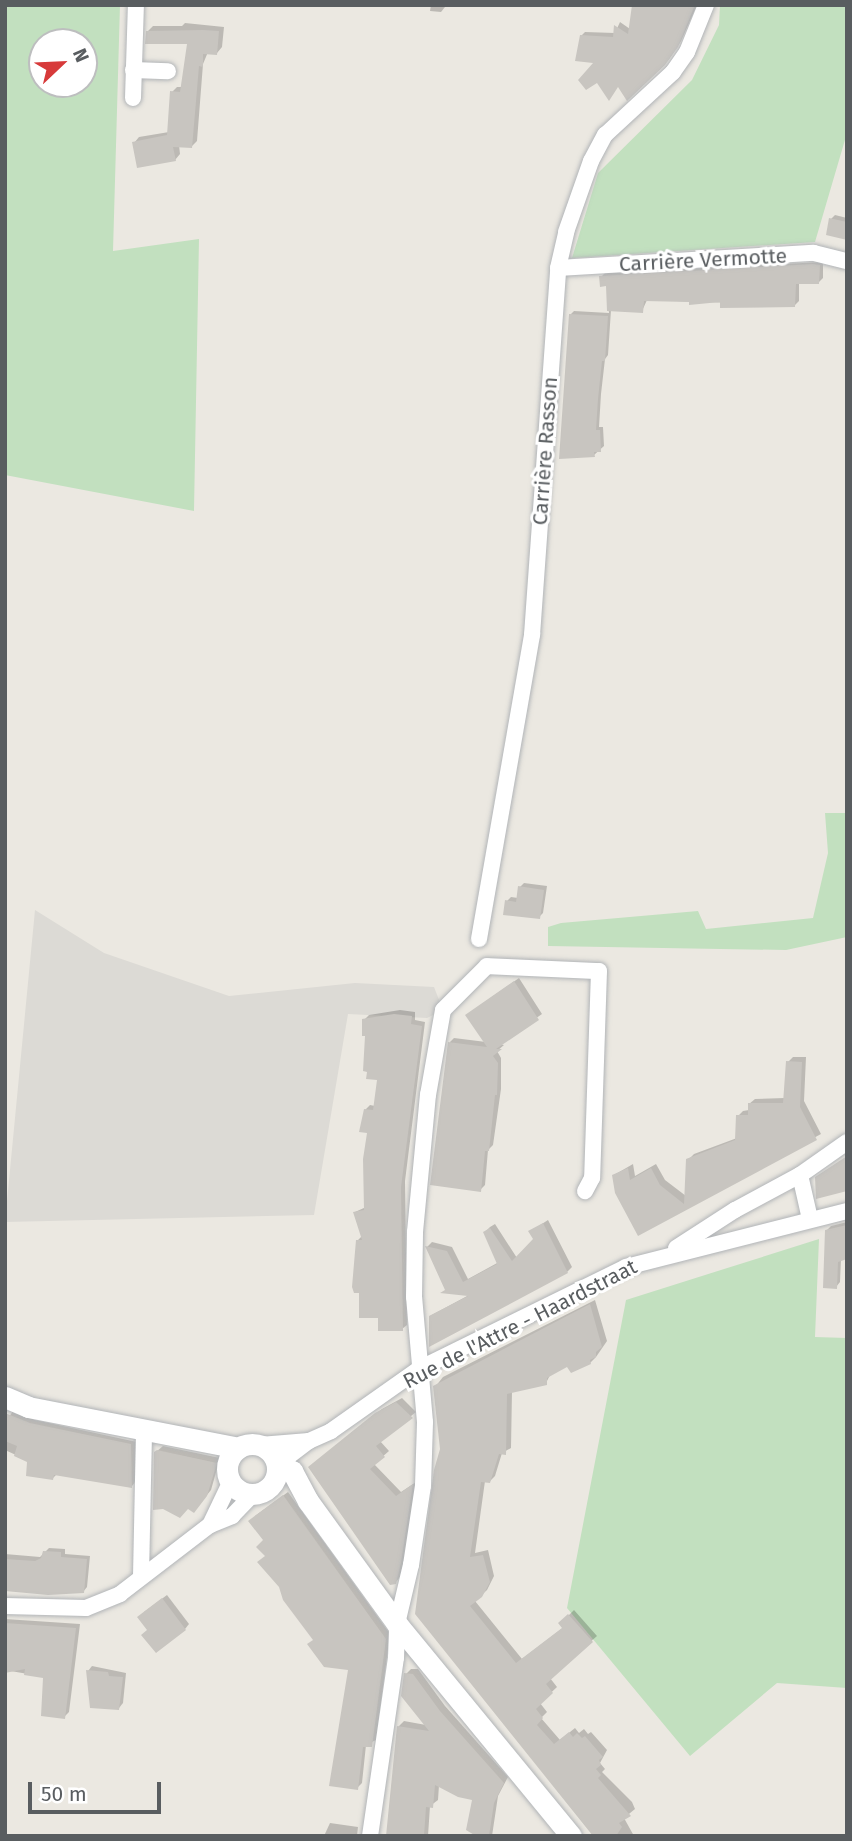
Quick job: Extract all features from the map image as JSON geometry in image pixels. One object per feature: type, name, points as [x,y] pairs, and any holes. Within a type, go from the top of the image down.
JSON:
[{"type":"main road","points":[[5,1397],[28,1407],[208,1444],[225,1444],[240,1490],[254,1493],[265,1490],[276,1471]]},
{"type":"main road","points":[[232,1464],[260,1445],[271,1453],[276,1471],[308,1501],[397,1624],[571,1836]]},
{"type":"street","points":[[132,97],[136,5]]},
{"type":"street","name":"Carrière Rasson","points":[[478,939],[532,635],[558,268],[580,191],[605,135],[673,72],[687,52],[706,5]]},
{"type":"street","points":[[134,70],[168,71]]},
{"type":"street","name":"Carrière Vermotte","points":[[558,268],[814,253],[846,261]]},
{"type":"street","points":[[370,1836],[396,1658],[397,1624],[411,1565],[423,1486],[425,1422],[414,1297],[415,1232],[428,1095],[443,1010],[487,966],[599,971],[592,1178],[585,1191]]},
{"type":"street","name":"Rue de l'Attre - Haardstraat","points":[[663,1256],[735,1210],[800,1175],[847,1142]]},
{"type":"street","points":[[800,1175],[810,1219]]},
{"type":"street","name":"Rue de l'Attre - Haardstraat","points":[[276,1471],[309,1441],[331,1431],[419,1369],[625,1267],[847,1210]]},
{"type":"street","points":[[141,1576],[144,1431]]},
{"type":"street","name":"Rue de l'Attre - Haardstraat","points":[[260,1445],[309,1441]]},
{"type":"street","points":[[210,1525],[232,1464]]},
{"type":"street","points":[[5,1606],[86,1608],[120,1594],[210,1525],[232,1516],[254,1493]]},
{"type":"shaded area","points":[[35,910],[104,953],[229,996],[355,983],[434,987],[443,1010],[427,1018],[348,1014],[314,1215],[5,1222]]},
{"type":"green space","points":[[5,5],[120,5],[113,251],[199,239],[194,511],[5,475]]},
{"type":"green space","points":[[720,5],[847,5],[847,133],[815,242],[572,258],[598,173],[692,80],[719,25]]},
{"type":"green space","points":[[825,813],[847,813],[847,937],[786,950],[548,946],[548,927],[561,923],[698,911],[706,929],[813,918],[828,853]]},
{"type":"green space","points":[[819,1239],[815,1337],[847,1338],[847,1688],[777,1683],[690,1756],[567,1608],[626,1300]]},
{"type":"building","points":[[632,5],[695,5],[678,47],[665,65],[627,101],[618,87],[609,101],[597,83],[586,90],[578,80],[593,63],[575,61],[580,35],[613,37],[614,25],[628,34]]},
{"type":"building","points":[[146,31],[219,31],[217,55],[203,54],[203,67],[199,66],[192,148],[173,147],[176,161],[137,168],[132,142],[167,135],[170,91],[180,92],[187,44],[145,44]]},
{"type":"building","points":[[829,218],[847,222],[847,240],[826,235]]},
{"type":"building","points":[[820,265],[819,284],[796,284],[795,307],[720,308],[720,302],[689,305],[689,302],[644,301],[643,313],[607,311],[606,286],[600,287],[599,276]]},
{"type":"building","points":[[569,314],[608,316],[596,430],[600,430],[601,452],[594,452],[595,457],[559,459]]},
{"type":"building","points":[[518,886],[544,890],[540,919],[503,915],[505,900],[516,902]]},
{"type":"building","points":[[514,981],[539,1020],[496,1049],[502,1049],[493,1056],[498,1063],[497,1095],[489,1151],[485,1151],[481,1192],[430,1185],[448,1042],[487,1047],[465,1015]]},
{"type":"building","points":[[394,1014],[412,1016],[411,1024],[422,1026],[401,1187],[403,1331],[378,1331],[378,1318],[359,1318],[359,1293],[354,1293],[352,1287],[356,1240],[362,1240],[353,1212],[364,1210],[363,1159],[367,1133],[359,1132],[364,1109],[373,1110],[377,1080],[366,1079],[367,1072],[363,1071],[365,1036],[362,1036],[362,1019]]},
{"type":"building","points":[[786,1061],[802,1062],[800,1107],[817,1140],[638,1236],[615,1193],[612,1175],[628,1168],[630,1180],[651,1168],[660,1185],[684,1204],[686,1159],[735,1140],[736,1115],[748,1115],[748,1103],[783,1103]]},
{"type":"building","points":[[847,1156],[847,1191],[816,1199],[815,1177]]},
{"type":"building","points":[[543,1223],[568,1273],[429,1347],[429,1316],[468,1296],[440,1293],[445,1290],[425,1246],[447,1251],[463,1282],[497,1264],[483,1232],[490,1228],[512,1261],[533,1239],[528,1231]]},
{"type":"building","points":[[847,1225],[847,1259],[838,1262],[837,1289],[823,1288],[825,1230]]},
{"type":"building","points":[[590,1304],[602,1347],[596,1352],[596,1357],[590,1360],[591,1364],[571,1373],[567,1367],[547,1378],[547,1385],[507,1394],[506,1455],[499,1454],[490,1483],[481,1482],[470,1557],[483,1555],[490,1582],[482,1597],[470,1606],[516,1663],[562,1628],[558,1623],[568,1614],[593,1642],[546,1684],[553,1693],[536,1709],[543,1718],[537,1725],[554,1744],[569,1732],[573,1737],[577,1733],[582,1738],[585,1736],[603,1757],[599,1760],[601,1765],[596,1769],[601,1775],[598,1778],[631,1816],[619,1823],[622,1827],[616,1836],[593,1836],[415,1614],[434,1470],[440,1449],[433,1386]]},
{"type":"building","points":[[396,1402],[413,1418],[376,1446],[385,1457],[370,1469],[396,1496],[413,1484],[401,1563],[396,1584],[390,1585],[308,1467],[375,1413]]},
{"type":"building","points":[[5,1413],[30,1423],[131,1444],[132,1488],[54,1475],[53,1480],[26,1476],[27,1462],[14,1456],[17,1446],[5,1441]]},
{"type":"building","points":[[157,1450],[217,1463],[207,1496],[194,1513],[188,1509],[180,1518],[163,1509],[153,1510],[154,1452]]},
{"type":"building","points":[[283,1495],[386,1639],[372,1747],[363,1747],[358,1790],[329,1786],[348,1670],[324,1667],[307,1644],[313,1640],[283,1600],[279,1587],[257,1562],[265,1556],[256,1547],[263,1540],[248,1521]]},
{"type":"building","points":[[43,1551],[61,1552],[61,1557],[87,1559],[84,1593],[48,1595],[5,1591],[5,1559],[35,1561],[41,1558]]},
{"type":"building","points":[[162,1598],[186,1630],[156,1653],[141,1635],[147,1630],[137,1617]]},
{"type":"building","points":[[5,1623],[76,1628],[65,1719],[41,1716],[43,1678],[24,1675],[25,1669],[5,1673]]},
{"type":"building","points":[[86,1670],[108,1672],[109,1676],[123,1677],[119,1710],[90,1708]]},
{"type":"building","points":[[404,1673],[413,1674],[440,1711],[504,1783],[494,1803],[489,1836],[476,1836],[466,1830],[472,1800],[458,1797],[435,1785],[433,1808],[426,1807],[424,1836],[386,1836],[397,1726],[429,1731],[401,1696]]}]
